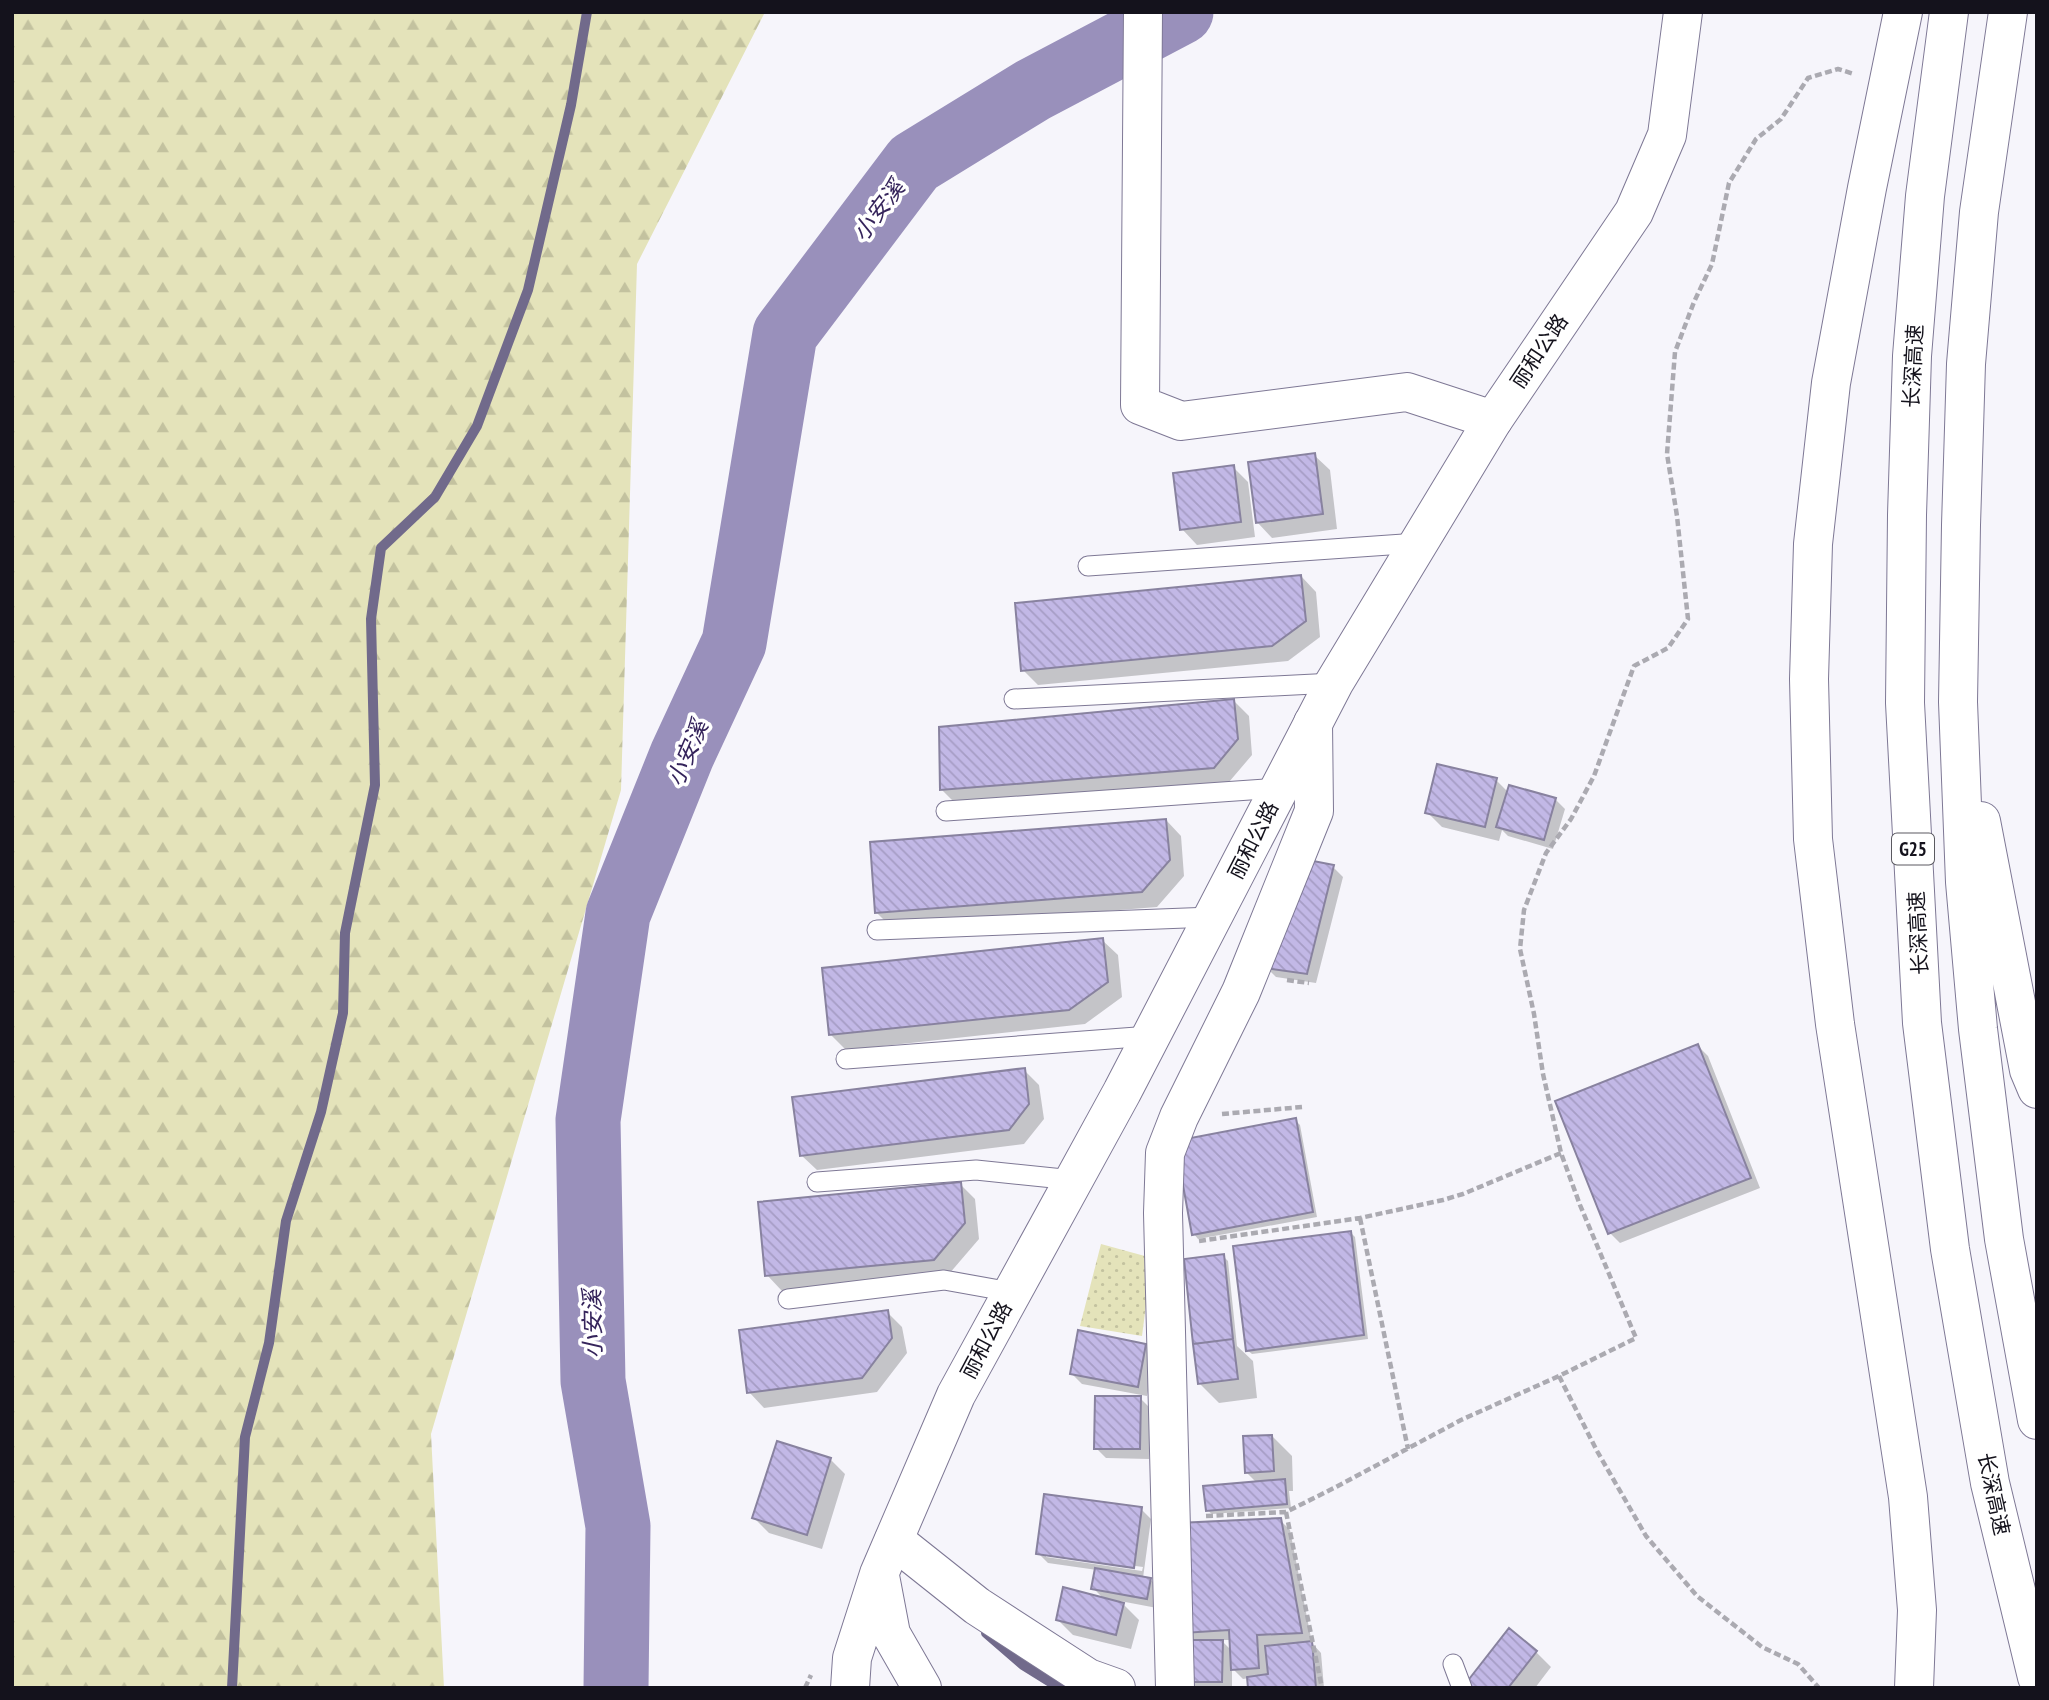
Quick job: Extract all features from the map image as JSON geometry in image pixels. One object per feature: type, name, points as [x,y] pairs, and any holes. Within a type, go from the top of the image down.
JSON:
[{"type":"main road","points":[[1143,12],[1140,405],[1181,421],[1407,392],[1493,420]]},
{"type":"main road","name":"丽和公路","points":[[850,1688],[852,1658],[879,1574],[956,1395],[1150,1036],[1334,683],[1493,420],[1634,212],[1667,135],[1682,12]]},
{"type":"main road","points":[[1903,12],[1831,383],[1813,544],[1809,679],[1813,839],[1835,1024],[1908,1497],[1917,1610],[1914,1688]]},
{"type":"main road","name":"长深高速","points":[[1949,12],[1925,197],[1912,356],[1907,515],[1906,717],[1922,1023],[1950,1248],[1990,1483],[2037,1677]]},
{"type":"main road","name":"G25","points":[[2008,12],[1979,212],[1966,365],[1958,702],[1965,882],[1978,1029],[2004,1239],[2037,1420]]},
{"type":"main road","points":[[1958,702],[2029,1070],[2037,1089]]},
{"type":"main road","points":[[1175,1688],[1163,1247],[1165,1153],[1179,1117],[1241,992],[1314,811],[1313,723]]},
{"type":"main road","points":[[894,1540],[977,1606],[1088,1678],[1116,1688]]},
{"type":"main road","points":[[879,1574],[891,1634],[922,1688]]},
{"type":"lane","points":[[1088,566],[1418,543]]},
{"type":"lane","points":[[1014,699],[1334,683]]},
{"type":"lane","points":[[946,810],[1279,788]]},
{"type":"lane","points":[[877,930],[1212,917]]},
{"type":"lane","points":[[846,1059],[1150,1036]]},
{"type":"lane","points":[[817,1182],[976,1170],[1073,1180]]},
{"type":"lane","points":[[788,1299],[944,1280],[1012,1292]]},
{"type":"lane","points":[[1453,1664],[1462,1688]]},
{"type":"path","points":[[1170,1518],[1286,1512],[1461,1420],[1559,1377],[1636,1338],[1561,1153],[1520,949],[1524,910],[1546,853],[1571,819],[1594,776],[1634,666],[1668,648],[1688,618],[1667,454],[1675,352],[1712,264],[1729,183],[1756,139],[1781,119],[1808,78],[1838,69],[1860,76]]},
{"type":"path","points":[[1179,1117],[1302,1107]]},
{"type":"path","points":[[1163,1247],[1360,1218],[1463,1195],[1561,1153]]},
{"type":"path","points":[[1360,1218],[1408,1449]]},
{"type":"path","points":[[1559,1377],[1597,1451],[1646,1536],[1697,1596],[1762,1647],[1798,1664],[1819,1688]]},
{"type":"path","points":[[1286,1512],[1322,1688]]},
{"type":"green space","points":[[12,12],[765,12],[637,264],[621,790],[431,1434],[444,1688],[12,1688]]},
{"type":"green space","points":[[1101,1244],[1152,1258],[1142,1336],[1080,1326]]},
{"type":"building","points":[[1315,453],[1323,514],[1256,523],[1248,462]]},
{"type":"building","points":[[1234,465],[1241,522],[1180,530],[1173,473]]},
{"type":"building","points":[[1301,575],[1306,621],[1272,646],[1021,671],[1015,603]]},
{"type":"building","points":[[1234,699],[1238,739],[1214,768],[940,790],[939,727]]},
{"type":"building","points":[[1437,764],[1497,778],[1485,827],[1425,813]]},
{"type":"building","points":[[1509,785],[1556,798],[1544,840],[1496,827]]},
{"type":"building","points":[[1166,819],[1170,860],[1142,892],[875,913],[870,842]]},
{"type":"building","points":[[1308,860],[1334,865],[1307,974],[1264,968]]},
{"type":"building","points":[[1103,938],[1108,982],[1069,1010],[829,1035],[822,968]]},
{"type":"building","points":[[1698,1044],[1751,1178],[1608,1234],[1555,1101]]},
{"type":"building","points":[[1025,1068],[1029,1104],[1009,1130],[800,1156],[792,1097]]},
{"type":"building","points":[[1296,1118],[1313,1212],[1192,1235],[1175,1141]]},
{"type":"building","points":[[961,1182],[965,1223],[934,1260],[765,1276],[758,1202]]},
{"type":"building","points":[[1351,1231],[1364,1335],[1246,1351],[1233,1246]]},
{"type":"building","points":[[1224,1254],[1233,1339],[1193,1344],[1184,1259]]},
{"type":"building","points":[[888,1310],[892,1338],[862,1378],[747,1393],[739,1330]]},
{"type":"building","points":[[1078,1330],[1146,1344],[1138,1387],[1070,1374]]},
{"type":"building","points":[[1233,1339],[1238,1379],[1198,1384],[1193,1344]]},
{"type":"building","points":[[1095,1396],[1141,1396],[1140,1449],[1094,1449]]},
{"type":"building","points":[[1272,1435],[1274,1471],[1245,1473],[1243,1436]]},
{"type":"building","points":[[777,1441],[831,1458],[807,1535],[752,1518]]},
{"type":"building","points":[[1285,1479],[1287,1504],[1206,1511],[1203,1486]]},
{"type":"building","points":[[1044,1494],[1142,1507],[1134,1568],[1036,1554]]},
{"type":"building","points":[[1281,1518],[1302,1633],[1257,1635],[1259,1668],[1231,1670],[1229,1630],[1183,1633],[1178,1523]]},
{"type":"building","points":[[1095,1568],[1151,1578],[1147,1599],[1091,1589]]},
{"type":"building","points":[[1063,1587],[1124,1603],[1116,1635],[1056,1620]]},
{"type":"building","points":[[1509,1628],[1537,1651],[1508,1688],[1472,1688],[1466,1683]]},
{"type":"building","points":[[1187,1640],[1223,1640],[1222,1682],[1187,1682]]},
{"type":"building","points":[[1312,1641],[1316,1688],[1248,1688],[1247,1677],[1268,1674],[1265,1646]]},
{"type":"waterway","points":[[232,1688],[245,1437],[269,1343],[286,1221],[321,1112],[343,1013],[345,933],[375,785],[371,619],[381,548],[435,497],[477,426],[528,290],[571,105],[587,12]]},
{"type":"waterway","name":"小安溪","points":[[616,1688],[618,1526],[593,1381],[588,1120],[618,914],[682,755],[734,643],[785,334],[914,163],[1033,90],[1181,12]]},
{"type":"waterway","points":[[986,1633],[1023,1665],[1060,1688]]}]
